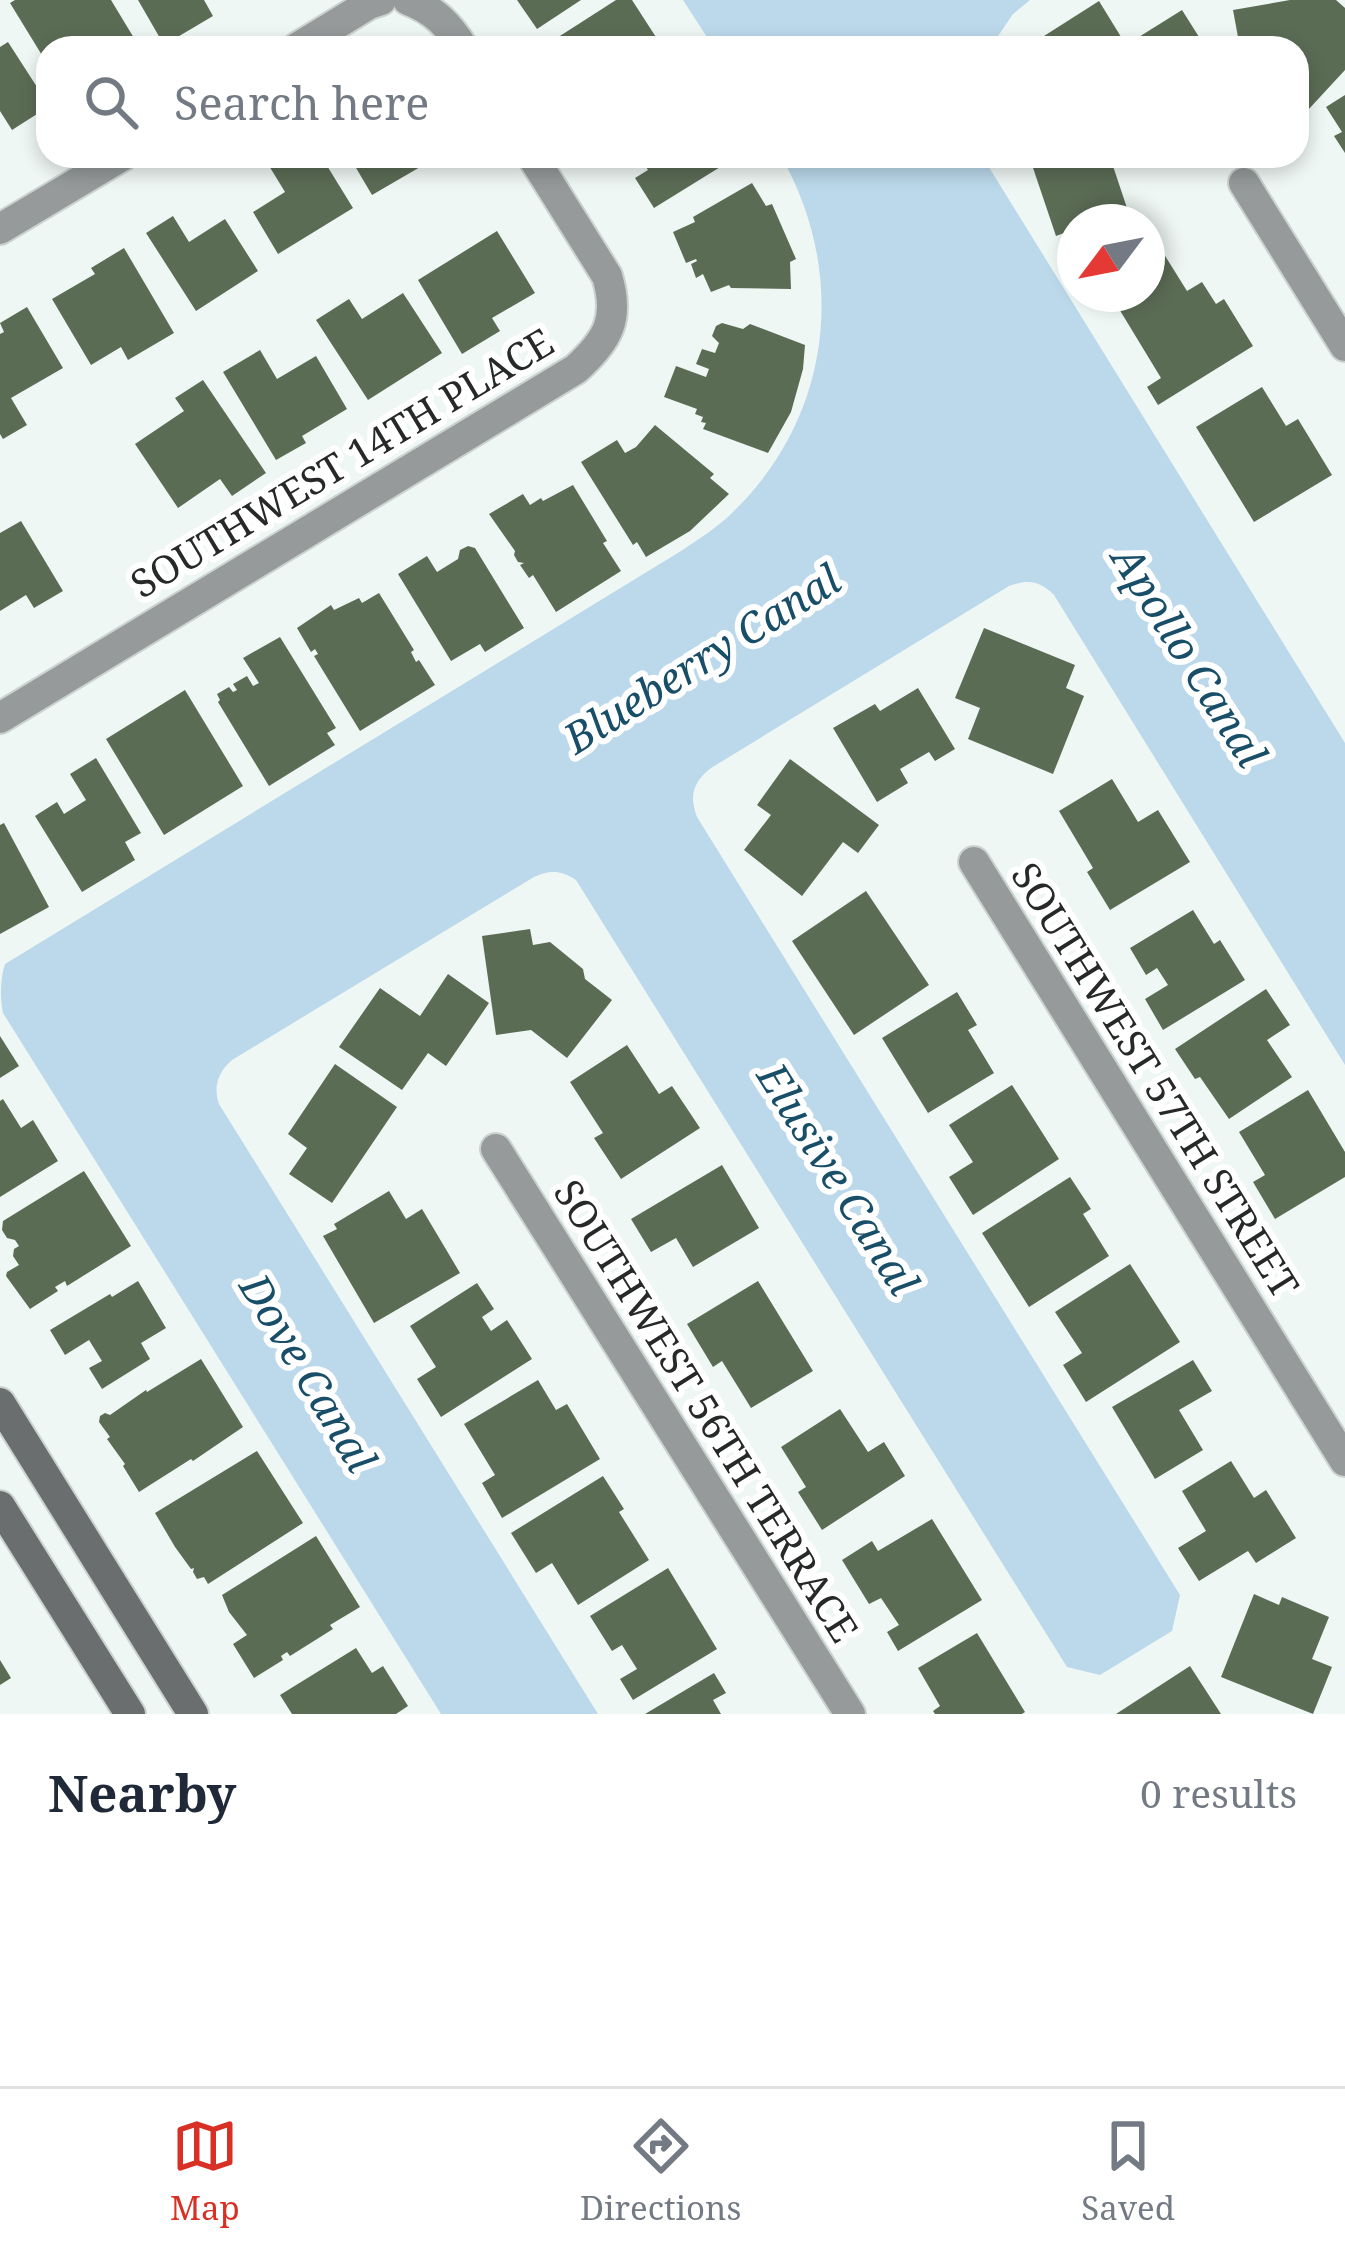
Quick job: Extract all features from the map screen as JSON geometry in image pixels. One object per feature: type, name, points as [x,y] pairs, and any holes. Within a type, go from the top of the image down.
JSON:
[{"type":"street","points":[[317,36],[381,0]]},
{"type":"street","points":[[408,0],[436,14],[456,36]]},
{"type":"street","points":[[0,230],[102,168]]},
{"type":"street","name":"SOUTHWEST 14TH PLACE","points":[[0,718],[576,369],[596,351],[614,312],[607,276],[540,168]]},
{"type":"street","points":[[1244,184],[1345,346]]},
{"type":"street","name":"SOUTHWEST 57TH STREET","points":[[974,862],[1345,1462]]},
{"type":"street","name":"SOUTHWEST 56TH TERRACE","points":[[496,1149],[850,1714]]},
{"type":"street","points":[[0,1403],[194,1714]]},
{"type":"street","points":[[0,1506],[130,1714]]},
{"type":"street","points":[[76,1627],[122,1599]]},
{"type":"water","points":[[683,0],[1030,0],[998,36],[706,36]]},
{"type":"water","points":[[787,168],[989,168],[1057,277],[1057,312],[1078,312],[1345,743],[1345,1065],[1054,595],[1039,584],[1009,586],[711,768],[697,784],[693,802],[697,817],[1180,1595],[1172,1631],[1100,1675],[1067,1667],[576,880],[555,872],[534,877],[232,1060],[218,1080],[219,1104],[598,1714],[441,1714],[3,1013],[3,970],[5,964],[715,528],[766,474],[792,432],[809,388],[819,342],[816,248]]},
{"type":"building","points":[[111,0],[133,36],[36,36],[36,45],[10,3]]},
{"type":"building","points":[[138,0],[204,0],[213,16],[179,36],[159,36]]},
{"type":"building","points":[[517,0],[581,0],[537,29]]},
{"type":"building","points":[[616,0],[632,0],[655,36],[560,36]]},
{"type":"building","points":[[1290,0],[1336,0],[1345,8],[1345,70],[1309,109],[1309,36],[1238,36],[1233,10]]},
{"type":"building","points":[[1099,1],[1120,36],[1044,36]]},
{"type":"building","points":[[1182,10],[1198,36],[1140,36]]},
{"type":"building","points":[[8,42],[36,85],[36,115],[12,130],[0,111],[0,47]]},
{"type":"building","points":[[1345,95],[1345,153],[1334,136],[1342,132],[1326,107]]},
{"type":"building","points":[[270,168],[328,168],[353,208],[278,254],[253,212],[285,192]]},
{"type":"building","points":[[356,168],[418,168],[372,195]]},
{"type":"building","points":[[719,168],[654,208],[635,178],[648,170]]},
{"type":"building","points":[[1033,168],[1114,168],[1126,204],[1057,204],[1057,236]]},
{"type":"building","points":[[752,183],[766,206],[772,204],[796,259],[790,262],[791,289],[729,285],[711,292],[703,274],[696,278],[691,264],[696,259],[686,263],[673,232]]},
{"type":"building","points":[[173,216],[189,242],[225,219],[258,271],[196,311],[146,233]]},
{"type":"building","points":[[497,231],[535,293],[492,318],[500,331],[462,354],[418,280]]},
{"type":"building","points":[[124,248],[174,333],[128,360],[121,347],[91,365],[52,299],[95,274],[91,268]]},
{"type":"building","points":[[1165,256],[1187,291],[1202,282],[1216,304],[1224,299],[1253,346],[1158,405],[1147,387],[1161,378],[1121,312],[1165,312]]},
{"type":"building","points":[[403,293],[442,353],[368,400],[316,320],[349,299],[362,319]]},
{"type":"building","points":[[27,307],[63,368],[11,398],[27,425],[3,439],[0,334],[4,332],[0,323]]},
{"type":"building","points":[[722,323],[743,329],[750,324],[805,345],[791,412],[768,453],[703,429],[706,423],[695,414],[697,409],[664,397],[676,366],[706,377],[709,369],[696,364],[702,349],[715,353],[719,343],[712,336]]},
{"type":"building","points":[[260,350],[277,379],[316,356],[347,409],[302,436],[306,443],[276,460],[223,372]]},
{"type":"building","points":[[203,380],[266,473],[232,496],[220,479],[178,508],[135,444],[184,411],[175,398]]},
{"type":"building","points":[[1262,387],[1286,426],[1298,419],[1332,475],[1254,522],[1196,427]]},
{"type":"building","points":[[655,425],[714,474],[710,478],[729,494],[690,531],[646,557],[637,542],[633,545],[581,462],[617,440],[625,453]]},
{"type":"building","points":[[573,485],[621,571],[556,612],[489,514],[523,494],[530,505]]},
{"type":"building","points":[[21,521],[63,591],[34,608],[26,595],[0,611],[0,533]]},
{"type":"building","points":[[468,546],[475,548],[524,628],[485,652],[480,644],[451,661],[398,574],[427,556],[437,572]]},
{"type":"building","points":[[379,593],[414,650],[416,662],[435,685],[360,731],[314,656],[318,654],[315,649],[311,652],[297,628],[331,605],[334,610],[359,598],[362,603]]},
{"type":"building","points":[[984,628],[1075,665],[1066,688],[1084,696],[1053,774],[968,739],[980,708],[955,698]]},
{"type":"building","points":[[280,637],[336,728],[327,733],[335,745],[269,786],[217,694],[229,687],[237,690],[233,684],[247,676],[253,686],[259,683],[243,658]]},
{"type":"building","points":[[918,688],[955,749],[935,761],[929,752],[900,769],[908,783],[877,802],[833,728],[875,704],[880,711]]},
{"type":"building","points":[[185,690],[243,786],[164,835],[106,739]]},
{"type":"building","points":[[96,758],[141,833],[125,842],[135,860],[82,892],[35,816],[57,802],[64,814],[86,800],[70,774]]},
{"type":"building","points":[[790,759],[879,825],[858,853],[843,842],[802,896],[744,850],[771,815],[757,805]]},
{"type":"building","points":[[1112,779],[1138,822],[1158,810],[1190,862],[1110,910],[1087,872],[1093,868],[1059,811]]},
{"type":"building","points":[[4,823],[49,907],[0,934],[0,825]]},
{"type":"building","points":[[866,891],[929,985],[854,1035],[792,941]]},
{"type":"building","points":[[1193,910],[1214,944],[1220,940],[1245,980],[1163,1030],[1145,999],[1168,985],[1157,968],[1146,975],[1130,948]]},
{"type":"building","points":[[530,929],[533,945],[550,942],[612,1000],[567,1058],[531,1030],[496,1035],[482,936]]},
{"type":"building","points":[[448,974],[489,1003],[446,1066],[428,1053],[402,1090],[339,1047],[380,988],[420,1016]]},
{"type":"building","points":[[1266,989],[1290,1025],[1267,1040],[1292,1077],[1229,1119],[1175,1049]]},
{"type":"building","points":[[957,992],[977,1025],[968,1030],[994,1073],[928,1113],[882,1038]]},
{"type":"building","points":[[0,1036],[19,1066],[0,1078]]},
{"type":"building","points":[[627,1045],[659,1094],[672,1086],[700,1128],[621,1179],[594,1138],[603,1133],[570,1082]]},
{"type":"building","points":[[335,1064],[397,1107],[332,1203],[289,1174],[307,1148],[288,1134]]},
{"type":"building","points":[[1012,1085],[1059,1159],[973,1215],[949,1177],[973,1162],[949,1125]]},
{"type":"building","points":[[1308,1090],[1345,1152],[1345,1177],[1275,1219],[1253,1182],[1265,1175],[1239,1132]]},
{"type":"building","points":[[0,1101],[21,1128],[33,1120],[58,1161],[0,1197]]},
{"type":"building","points":[[722,1165],[759,1228],[693,1267],[676,1238],[651,1252],[631,1219]]},
{"type":"building","points":[[84,1171],[131,1246],[67,1286],[65,1281],[55,1287],[58,1291],[30,1309],[6,1276],[19,1265],[13,1256],[19,1246],[7,1238],[3,1221]]},
{"type":"building","points":[[1070,1177],[1091,1209],[1083,1214],[1109,1256],[1029,1307],[982,1233]]},
{"type":"building","points":[[389,1191],[406,1219],[422,1209],[460,1273],[374,1323],[323,1236],[337,1229],[334,1224]]},
{"type":"building","points":[[1130,1264],[1180,1342],[1086,1402],[1063,1365],[1082,1353],[1055,1312]]},
{"type":"building","points":[[138,1281],[166,1328],[141,1343],[150,1359],[102,1389],[89,1368],[102,1361],[89,1340],[65,1355],[50,1330]]},
{"type":"building","points":[[758,1281],[813,1371],[751,1408],[722,1361],[713,1367],[687,1324]]},
{"type":"building","points":[[477,1283],[494,1309],[482,1317],[491,1331],[507,1320],[532,1359],[441,1417],[417,1379],[436,1367],[410,1326]]},
{"type":"building","points":[[201,1359],[243,1427],[139,1492],[107,1439],[100,1416],[110,1415]]},
{"type":"building","points":[[1193,1360],[1212,1391],[1179,1410],[1203,1450],[1155,1479],[1112,1407]]},
{"type":"building","points":[[538,1380],[556,1410],[567,1404],[600,1459],[502,1518],[482,1483],[495,1475],[464,1424]]},
{"type":"building","points":[[840,1409],[868,1452],[884,1442],[905,1476],[822,1530],[798,1492],[806,1487],[781,1447]]},
{"type":"building","points":[[257,1451],[303,1523],[208,1584],[204,1577],[197,1579],[155,1513]]},
{"type":"building","points":[[1231,1461],[1254,1498],[1266,1490],[1296,1538],[1256,1563],[1248,1551],[1199,1581],[1178,1548],[1206,1531],[1182,1491]]},
{"type":"building","points":[[603,1476],[649,1560],[578,1605],[552,1563],[536,1573],[511,1533]]},
{"type":"building","points":[[932,1519],[982,1600],[898,1651],[887,1632],[899,1625],[881,1598],[869,1604],[842,1560],[872,1541],[878,1551]]},
{"type":"building","points":[[316,1536],[360,1607],[254,1678],[233,1644],[247,1635],[222,1595]]},
{"type":"building","points":[[668,1568],[717,1649],[633,1700],[620,1679],[637,1669],[622,1645],[612,1651],[590,1616]]},
{"type":"building","points":[[1254,1594],[1279,1605],[1282,1597],[1329,1617],[1312,1659],[1332,1667],[1313,1714],[1221,1677]]},
{"type":"building","points":[[977,1633],[1022,1714],[933,1711],[940,1706],[918,1668]]},
{"type":"building","points":[[356,1648],[372,1673],[383,1666],[408,1706],[396,1714],[292,1714],[280,1695]]},
{"type":"building","points":[[0,1660],[11,1678],[0,1685]]},
{"type":"building","points":[[1190,1666],[1221,1714],[1116,1714]]},
{"type":"building","points":[[714,1673],[726,1693],[713,1700],[721,1714],[645,1714]]},
{"type":"water label","name":"Apollo Canal","points":[[1189,656]]},
{"type":"water label","name":"Blueberry Canal","points":[[702,659]]},
{"type":"water label","name":"Elusive Canal","points":[[838,1179]]},
{"type":"water label","name":"Dove Canal","points":[[308,1373]]}]
